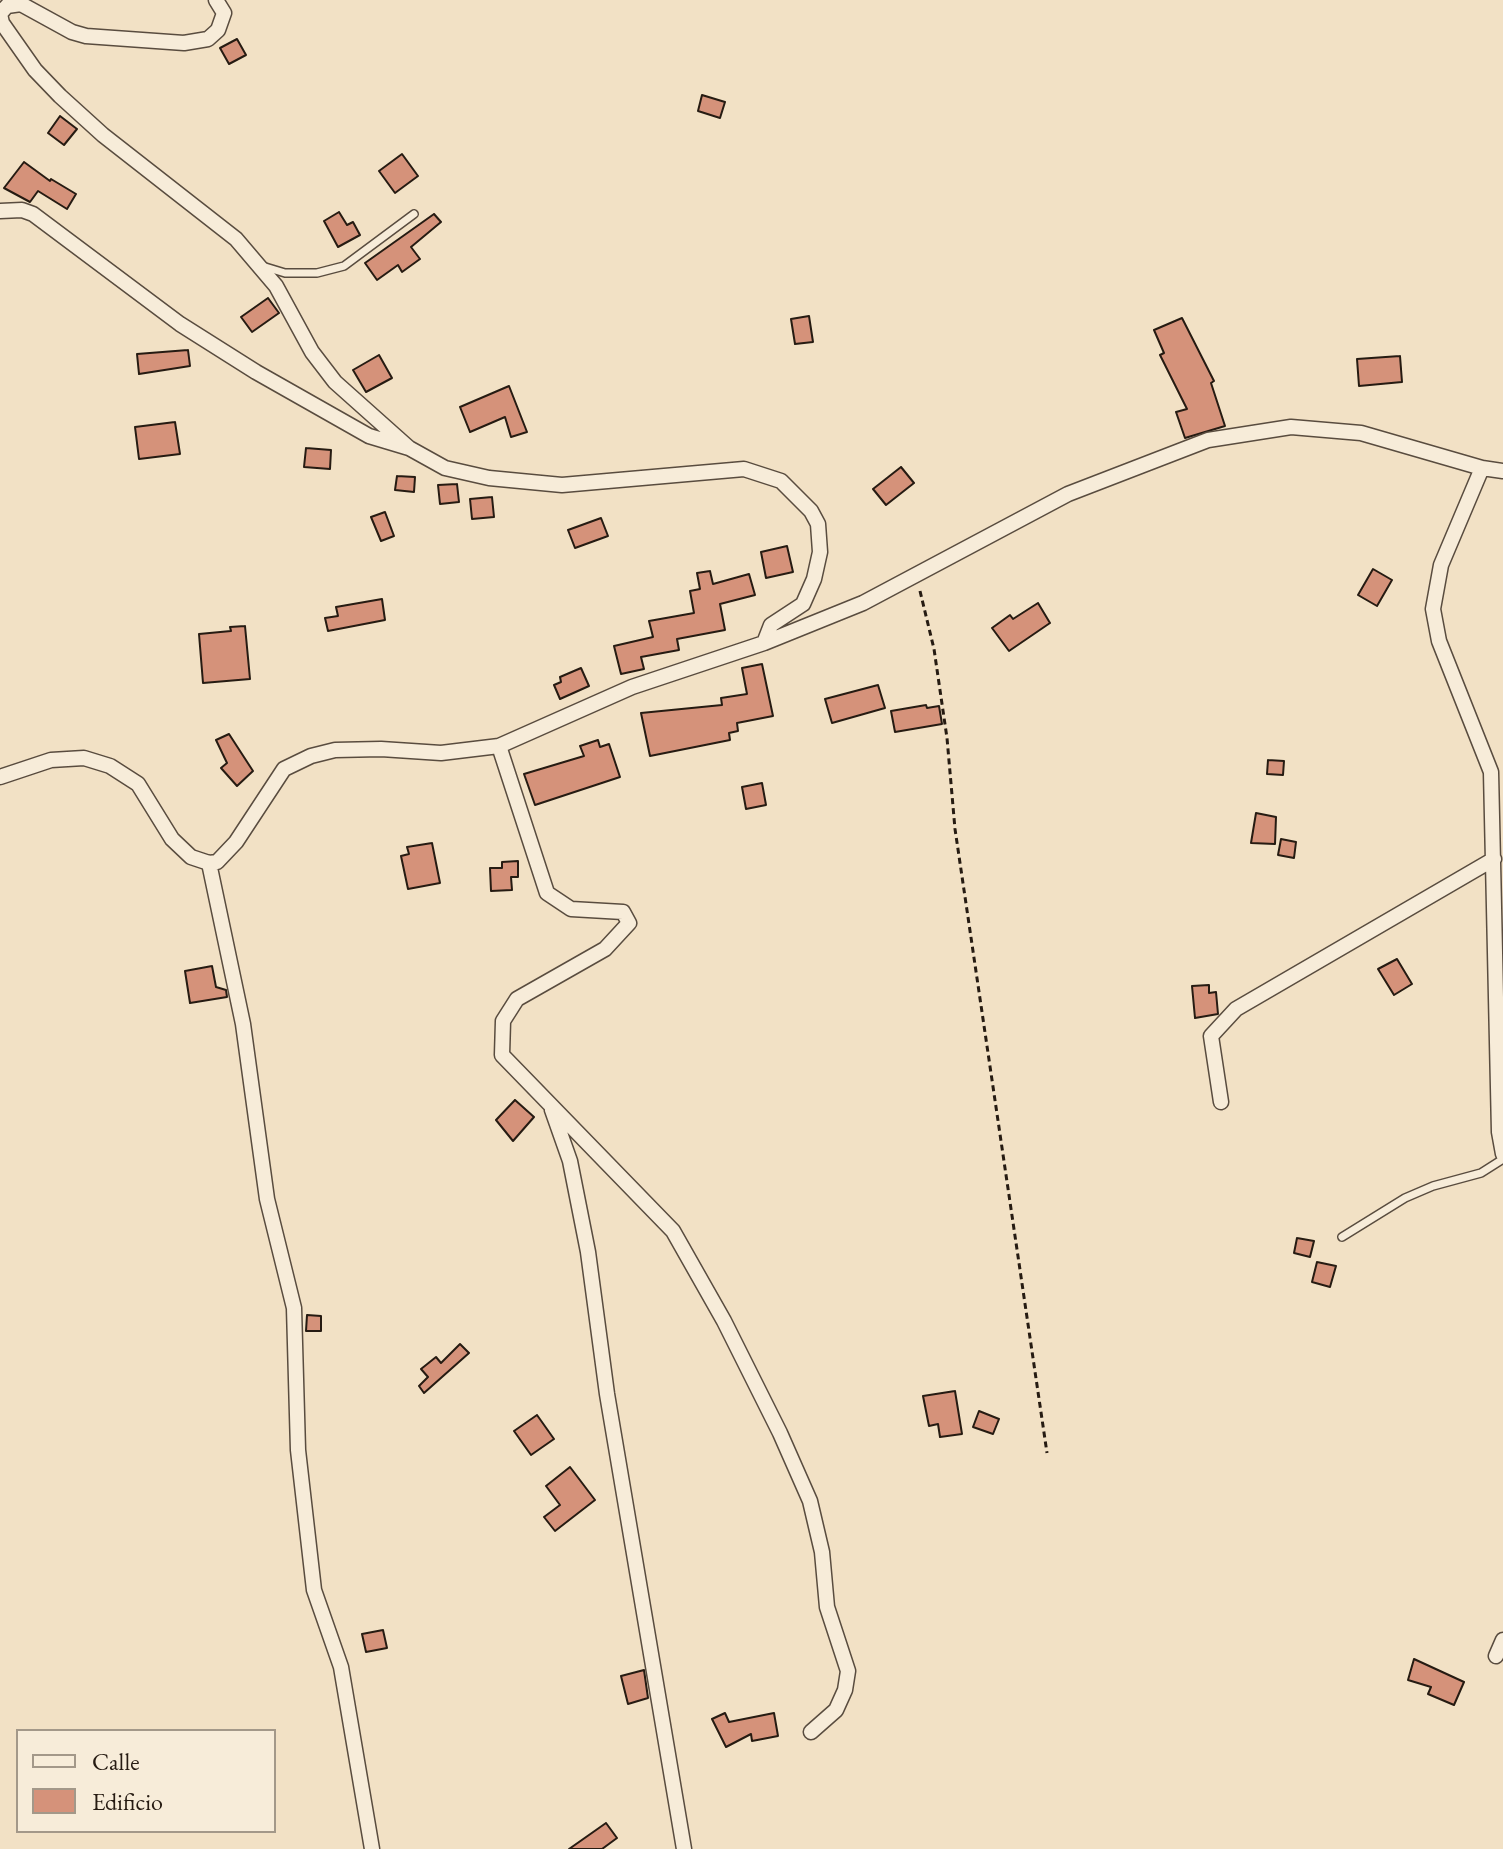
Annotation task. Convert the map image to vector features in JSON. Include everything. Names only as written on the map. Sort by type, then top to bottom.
[{"type":"street","points":[[216,0],[224,13],[218,30],[208,39],[184,43],[86,36],[72,32],[21,4],[7,6],[0,14],[2,23],[35,70],[60,96],[113,143],[236,239],[276,286],[312,352],[335,382],[409,448]]},
{"type":"street","points":[[0,211],[22,210],[33,214],[180,324],[256,372],[369,436],[409,448],[445,468],[528,483],[616,481],[744,469],[781,481],[811,511],[818,524],[820,552],[814,579],[803,604],[771,625],[764,643]]},
{"type":"street","points":[[0,777],[51,760],[84,758],[110,766],[138,784],[172,839],[191,857],[209,863],[217,862],[236,842],[284,769],[311,756],[335,750],[441,753],[499,746],[632,687],[764,643],[863,603],[1068,494],[1208,440],[1291,427],[1361,433],[1482,468],[1503,471]]},
{"type":"street","points":[[1482,468],[1441,565],[1433,609],[1439,641],[1484,747],[1491,772],[1499,1132],[1503,1156]]},
{"type":"street","points":[[499,746],[547,893],[571,909],[619,911],[629,918],[628,928],[605,949],[517,999],[503,1021],[502,1055],[673,1231],[742,1355],[810,1501],[822,1552],[827,1607],[848,1671],[845,1690],[836,1710],[811,1732]]},
{"type":"street","points":[[1221,1102],[1211,1036],[1236,1009],[1494,859]]},
{"type":"street","points":[[209,863],[243,1024],[267,1199],[294,1308],[298,1450],[314,1590],[346,1691],[372,1849]]},
{"type":"street","points":[[551,1106],[570,1161],[588,1252],[607,1394],[684,1849]]},
{"type":"street","points":[[1496,1656],[1503,1640]]},
{"type":"lane","points":[[260,266],[285,273],[317,273],[344,266],[414,214]]},
{"type":"lane","points":[[1342,1237],[1405,1198],[1433,1186],[1481,1173],[1503,1156]]},
{"type":"path","points":[[916,576],[934,649],[997,1125],[1047,1453]]},
{"type":"building","points":[[237,39],[246,55],[229,64],[220,48]]},
{"type":"building","points":[[702,95],[725,102],[720,118],[698,111]]},
{"type":"building","points":[[60,116],[77,129],[64,145],[48,133]]},
{"type":"building","points":[[402,154],[418,176],[395,193],[379,171]]},
{"type":"building","points":[[24,162],[50,181],[76,194],[67,209],[38,191],[30,202],[4,188]]},
{"type":"building","points":[[339,212],[347,225],[353,222],[360,235],[338,247],[324,221]]},
{"type":"building","points":[[434,214],[441,222],[411,247],[420,259],[402,272],[398,265],[377,280],[365,263]]},
{"type":"building","points":[[268,298],[279,313],[252,332],[241,317]]},
{"type":"building","points":[[809,316],[813,342],[795,344],[791,319]]},
{"type":"building","points":[[1182,318],[1214,381],[1211,383],[1225,426],[1185,438],[1176,412],[1187,409],[1160,355],[1164,353],[1154,330]]},
{"type":"building","points":[[188,350],[190,366],[139,374],[137,354]]},
{"type":"building","points":[[379,355],[392,378],[366,392],[353,370]]},
{"type":"building","points":[[1400,356],[1402,382],[1359,386],[1357,359]]},
{"type":"building","points":[[509,386],[527,432],[511,437],[505,417],[470,432],[460,407]]},
{"type":"building","points":[[175,422],[180,454],[139,459],[135,427]]},
{"type":"building","points":[[306,448],[331,450],[330,469],[304,467]]},
{"type":"building","points":[[901,467],[914,483],[886,505],[873,489]]},
{"type":"building","points":[[397,476],[415,477],[414,492],[395,490]]},
{"type":"building","points":[[457,484],[459,502],[440,504],[438,485]]},
{"type":"building","points":[[492,497],[494,517],[472,519],[470,499]]},
{"type":"building","points":[[385,512],[394,536],[381,541],[371,517]]},
{"type":"building","points":[[601,518],[608,536],[575,548],[568,530]]},
{"type":"building","points":[[787,546],[793,572],[766,578],[761,552]]},
{"type":"building","points":[[1373,569],[1392,580],[1377,606],[1358,595]]},
{"type":"building","points":[[710,571],[713,584],[749,574],[755,595],[720,604],[725,630],[677,639],[679,650],[641,657],[644,669],[621,674],[614,646],[653,637],[649,621],[694,613],[690,591],[700,589],[697,573]]},
{"type":"building","points":[[382,599],[385,620],[328,631],[325,618],[338,616],[336,607]]},
{"type":"building","points":[[1038,603],[1050,623],[1009,651],[992,628],[1010,615],[1013,619]]},
{"type":"building","points":[[245,626],[250,679],[203,683],[199,634],[231,631],[230,627]]},
{"type":"building","points":[[762,664],[773,716],[737,723],[738,731],[729,733],[730,740],[650,756],[641,713],[722,705],[721,698],[747,694],[742,668]]},
{"type":"building","points":[[581,668],[589,686],[560,699],[554,685],[561,682],[560,677]]},
{"type":"building","points":[[878,685],[885,708],[832,723],[825,699]]},
{"type":"building","points":[[926,705],[927,708],[939,706],[942,724],[895,732],[891,711]]},
{"type":"building","points":[[229,734],[253,771],[237,786],[221,768],[227,763],[216,740]]},
{"type":"building","points":[[598,740],[600,747],[609,744],[620,777],[535,805],[524,774],[584,756],[580,746]]},
{"type":"building","points":[[1268,760],[1284,761],[1283,775],[1267,774]]},
{"type":"building","points":[[762,783],[766,805],[746,809],[742,787]]},
{"type":"building","points":[[1256,813],[1276,817],[1275,844],[1251,843]]},
{"type":"building","points":[[1281,839],[1296,842],[1294,858],[1278,855]]},
{"type":"building","points":[[432,843],[440,883],[408,889],[401,856],[409,854],[407,847]]},
{"type":"building","points":[[518,861],[518,877],[511,877],[512,890],[491,891],[490,868],[502,868],[502,862]]},
{"type":"building","points":[[1397,959],[1412,984],[1394,995],[1378,969]]},
{"type":"building","points":[[212,966],[216,987],[226,990],[227,997],[190,1003],[185,971]]},
{"type":"building","points":[[1209,985],[1209,993],[1216,992],[1218,1014],[1195,1018],[1192,986]]},
{"type":"building","points":[[515,1100],[534,1117],[513,1141],[496,1120]]},
{"type":"building","points":[[1297,1238],[1314,1241],[1310,1257],[1294,1253]]},
{"type":"building","points":[[1317,1262],[1336,1266],[1330,1287],[1312,1282]]},
{"type":"building","points":[[307,1315],[321,1316],[321,1331],[306,1331]]},
{"type":"building","points":[[460,1344],[469,1353],[424,1393],[419,1386],[428,1377],[421,1369],[436,1357],[441,1363]]},
{"type":"building","points":[[955,1391],[962,1434],[940,1437],[938,1424],[929,1426],[923,1396]]},
{"type":"building","points":[[979,1411],[999,1419],[993,1434],[973,1427]]},
{"type":"building","points":[[537,1415],[554,1439],[531,1455],[514,1431]]},
{"type":"building","points":[[570,1467],[595,1500],[555,1531],[544,1517],[560,1505],[546,1486]]},
{"type":"building","points":[[383,1630],[387,1648],[366,1652],[362,1634]]},
{"type":"building","points":[[1414,1659],[1464,1682],[1454,1705],[1428,1694],[1431,1687],[1408,1680]]},
{"type":"building","points":[[644,1670],[648,1698],[628,1704],[621,1676]]},
{"type":"building","points":[[725,1713],[729,1722],[774,1713],[778,1736],[752,1741],[751,1734],[726,1747],[712,1719]]},
{"type":"building","points":[[606,1823],[617,1838],[602,1849],[569,1849]]}]
